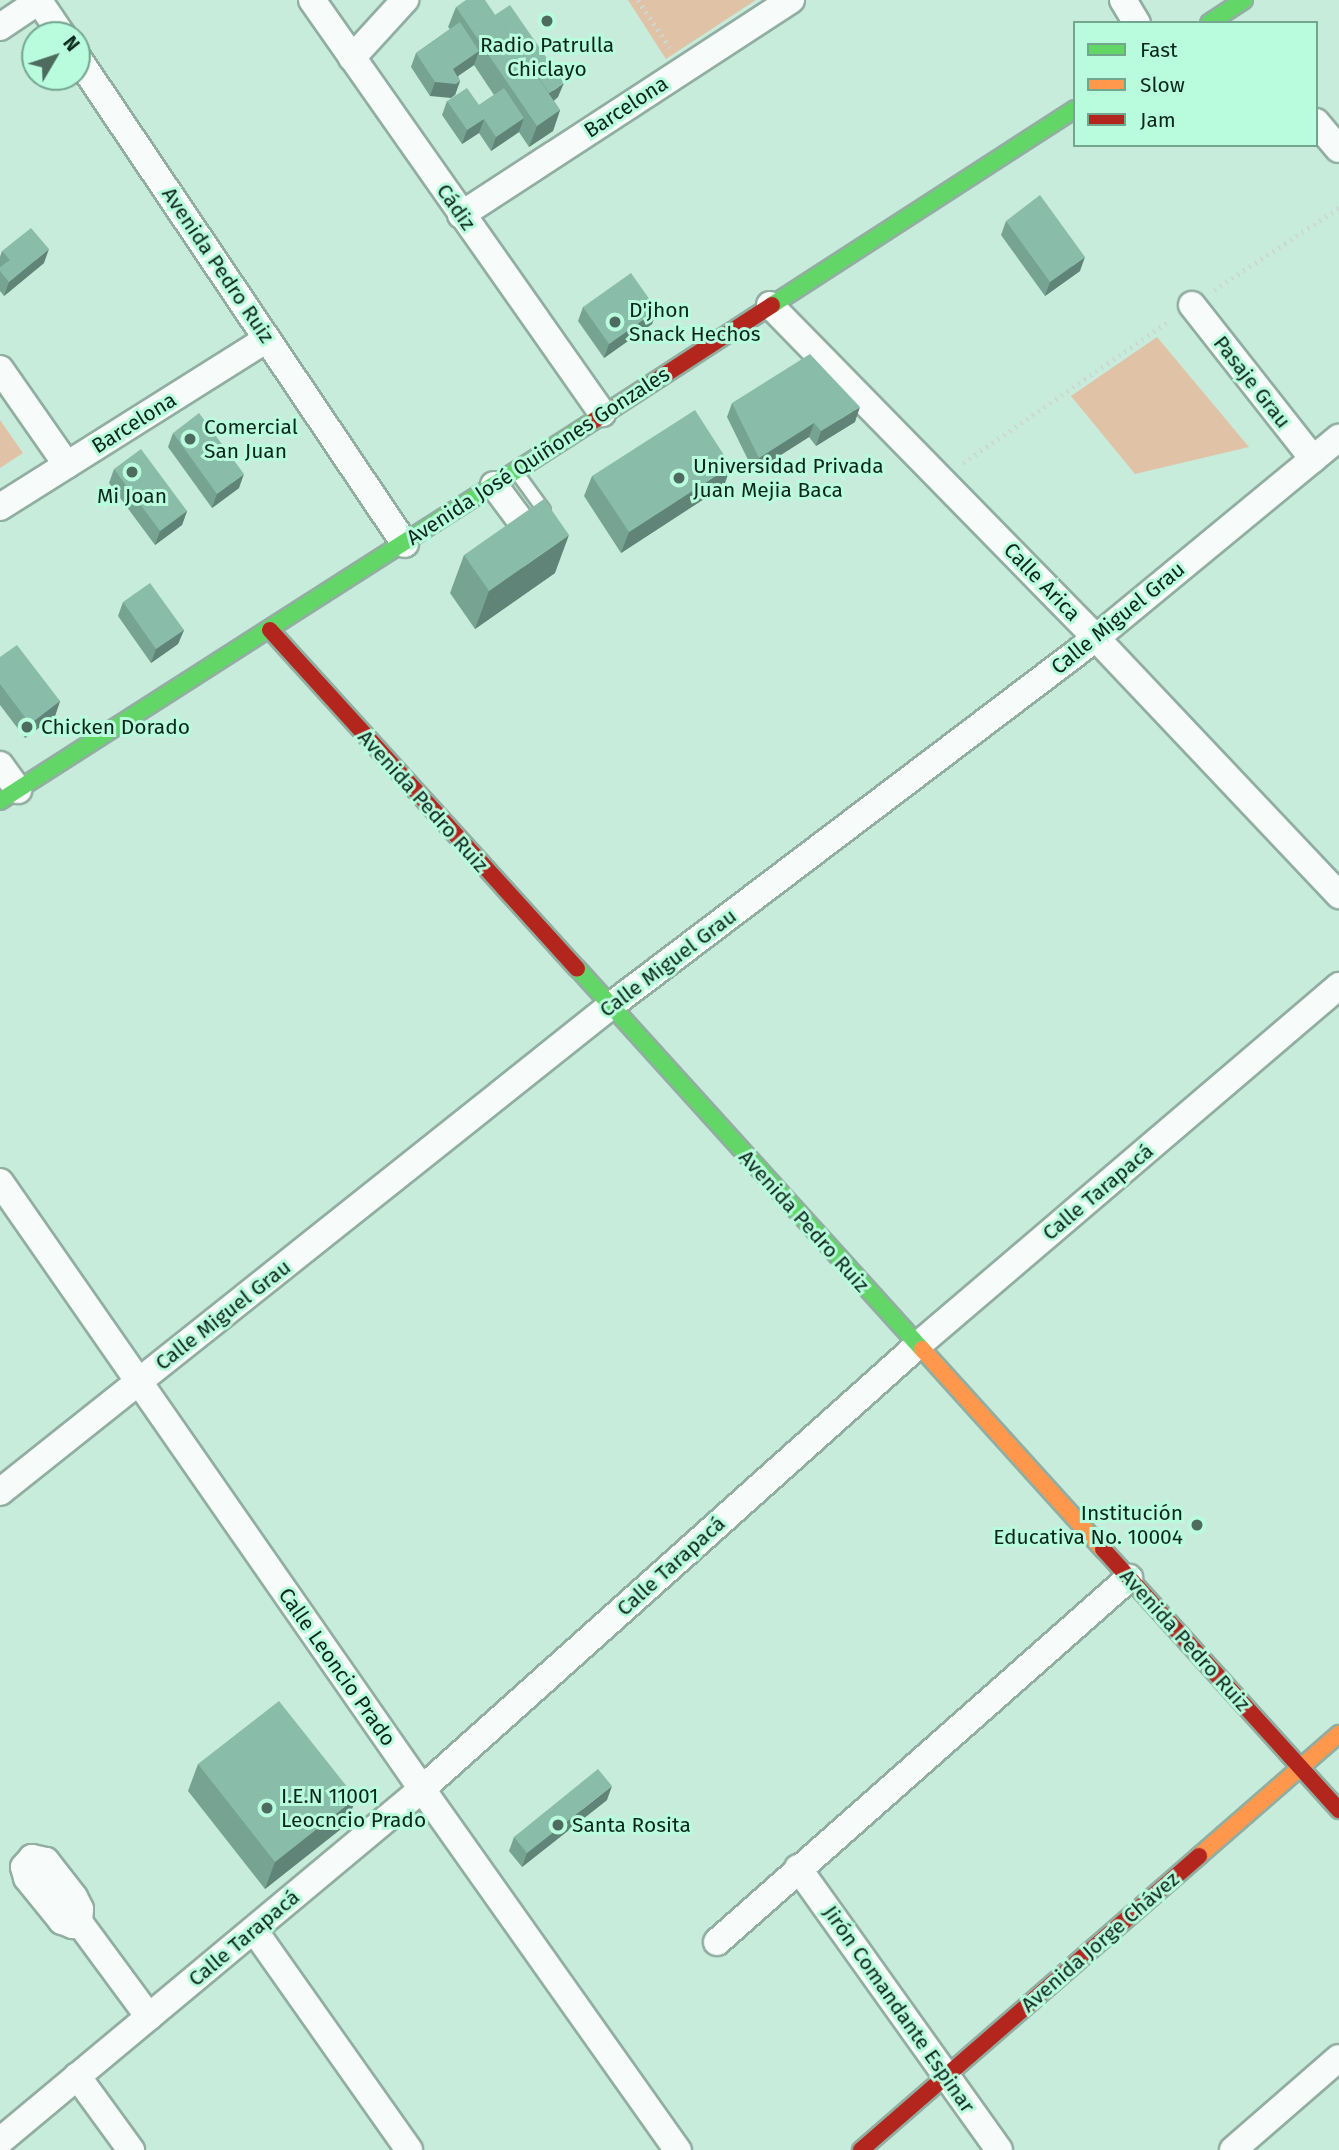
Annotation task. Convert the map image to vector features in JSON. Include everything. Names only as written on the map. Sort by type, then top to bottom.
[{"type":"street","points":[[0,27],[40,0],[53,21]]},
{"type":"street","name":"Cádiz","points":[[312,0],[602,413]]},
{"type":"street","points":[[352,58],[405,0]]},
{"type":"street","name":"Barcelona","points":[[461,215],[791,0]]},
{"type":"street","points":[[1123,0],[1136,21]]},
{"type":"street","name":"Avenida Pedro Ruiz","points":[[91,78],[405,544]]},
{"type":"street","name":"Avenida José Quiñones Gonzales","points":[[9,795],[270,631],[770,304],[1073,110]]},
{"type":"street","points":[[1318,123],[1339,149]]},
{"type":"street","name":"Calle Arica","points":[[770,304],[942,478],[1339,895]]},
{"type":"street","name":"Pasaje Grau","points":[[1192,305],[1313,459]]},
{"type":"street","name":"Barcelona","points":[[0,507],[267,339]]},
{"type":"street","points":[[0,369],[68,465]]},
{"type":"street","name":"Calle Miguel Grau","points":[[0,1492],[609,1007],[1096,638],[1339,438]]},
{"type":"street","points":[[505,478],[533,517]]},
{"type":"street","name":"Avenida Pedro Ruiz","points":[[270,631],[1339,1810]]},
{"type":"street","points":[[0,765],[9,795]]},
{"type":"street","name":"Calle Tarapacá","points":[[0,2141],[422,1789],[917,1346],[1339,986]]},
{"type":"street","name":"Calle Leoncio Prado","points":[[0,1182],[422,1789],[678,2150]]},
{"type":"street","points":[[717,1942],[1129,1578]]},
{"type":"street","name":"Avenida Jorge Chávez","points":[[861,2150],[1339,1734]]},
{"type":"street","name":"Jirón Comandante Espinar","points":[[799,1868],[999,2150]]},
{"type":"street","points":[[79,1922],[149,2017]]},
{"type":"street","points":[[254,1930],[409,2150]]},
{"type":"street","points":[[1233,2150],[1339,2058]]},
{"type":"street","points":[[78,2076],[131,2150]]},
{"type":"path","points":[[638,0],[671,49],[682,42]]},
{"type":"path","points":[[942,478],[1192,305],[1339,208]]},
{"type":"shaded area","points":[[628,0],[756,0],[666,59]]},
{"type":"shaded area","points":[[1157,337],[1249,447],[1135,474],[1071,396]]},
{"type":"shaded area","points":[[0,420],[23,453],[0,468]]},
{"type":"building","points":[[466,0],[485,0],[560,110],[537,126],[456,7]]},
{"type":"building","points":[[510,5],[564,83],[549,93],[495,15]]},
{"type":"building","points":[[460,22],[479,51],[453,69],[460,81],[456,84],[435,82],[416,53]]},
{"type":"building","points":[[467,88],[479,105],[504,88],[524,118],[496,137],[484,119],[467,130],[447,101]]},
{"type":"building","points":[[1040,195],[1085,257],[1050,282],[1006,221]]},
{"type":"building","points":[[31,228],[49,249],[9,282],[0,271],[0,267],[10,260],[2,251]]},
{"type":"building","name":"D'jhon Snack Hechos","points":[[631,273],[657,310],[609,344],[583,307]]},
{"type":"building","points":[[810,354],[860,407],[821,431],[814,423],[759,458],[732,403]]},
{"type":"building","points":[[695,410],[731,466],[629,532],[592,476]]},
{"type":"building","points":[[199,413],[244,474],[217,494],[173,433]]},
{"type":"building","points":[[141,449],[187,511],[160,531],[114,469]]},
{"type":"building","points":[[544,499],[569,535],[489,591],[464,555]]},
{"type":"building","points":[[150,583],[184,630],[156,649],[123,602]]},
{"type":"building","points":[[17,645],[60,701],[30,724],[0,684],[0,657]]},
{"type":"building","name":"I.E.N 11001 Leocncio Prado","points":[[279,1701],[356,1798],[275,1862],[198,1764]]},
{"type":"building","points":[[598,1769],[612,1786],[527,1853],[514,1837]]},
{"type":"traffic: fast","points":[[1212,21],[1244,0]]},
{"type":"traffic: fast","points":[[772,305],[1073,110]]},
{"type":"traffic: fast","points":[[0,801],[595,420]]},
{"type":"traffic: fast","points":[[577,968],[922,1349]]},
{"type":"traffic: slow","points":[[922,1349],[1103,1549]]},
{"type":"traffic: slow","points":[[1199,1856],[1339,1734]]},
{"type":"traffic: jam","points":[[595,420],[772,305]]},
{"type":"traffic: jam","points":[[270,630],[577,968]]},
{"type":"traffic: jam","points":[[1103,1549],[1339,1810]]},
{"type":"traffic: jam","points":[[861,2150],[1199,1856]]},
{"type":"place","name":"Radio Patrulla Chiclayo","points":[[547,21]]},
{"type":"place","name":"D'jhon Snack Hechos","points":[[615,322]]},
{"type":"place","name":"Comercial San Juan","points":[[190,439]]},
{"type":"place","name":"Mi Joan","points":[[132,472]]},
{"type":"place","name":"Universidad Privada Juan Mejia Baca","points":[[679,478]]},
{"type":"place","name":"Chicken Dorado","points":[[27,727]]},
{"type":"place","name":"Institución Educativa No. 10004","points":[[1197,1525]]},
{"type":"place","name":"I.E.N 11001 Leocncio Prado","points":[[267,1808]]},
{"type":"place","name":"Santa Rosita","points":[[558,1825]]}]
